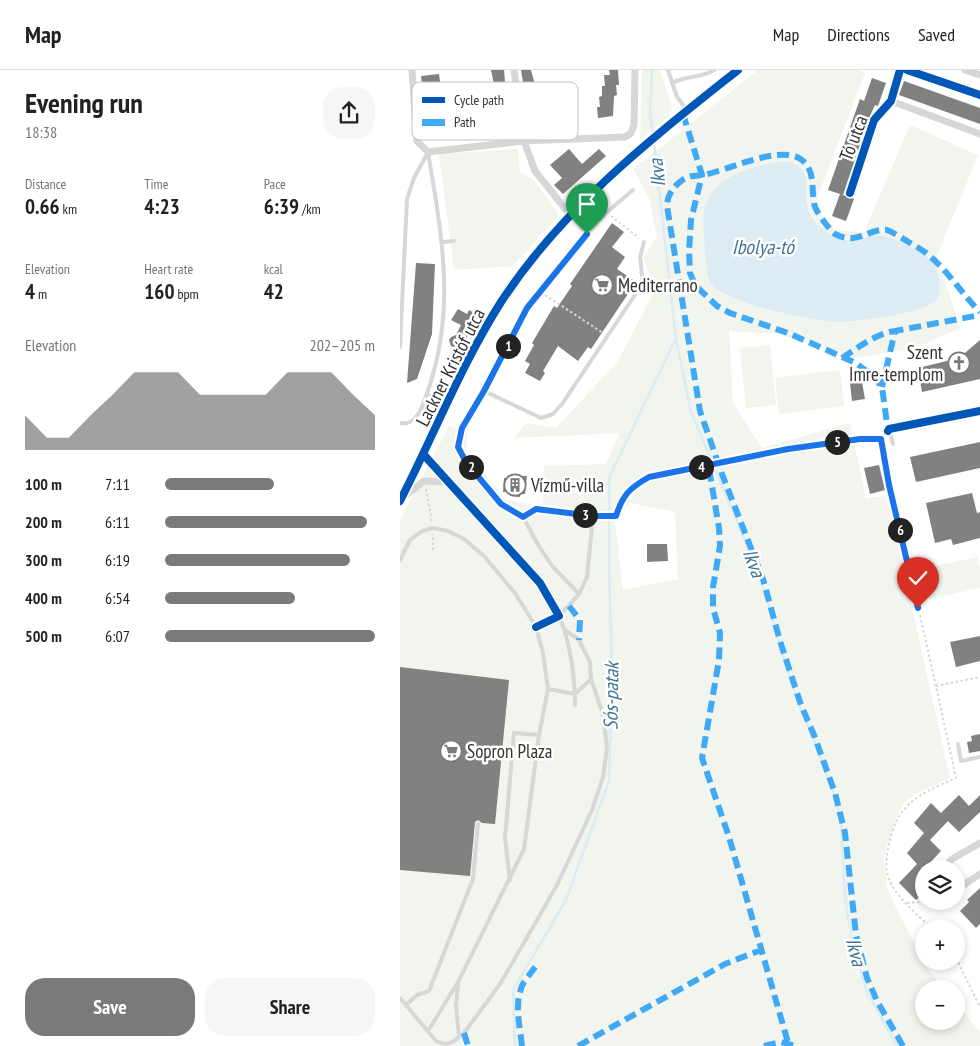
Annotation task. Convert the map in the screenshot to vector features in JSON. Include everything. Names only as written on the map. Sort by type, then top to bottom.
[{"type":"street","points":[[578,139],[625,137],[631,133],[634,125],[635,70]]},
{"type":"street","name":"Lackner Kristóf utca","points":[[400,501],[474,349],[501,303],[522,274],[571,216],[621,165],[737,70]]},
{"type":"street","name":"Tó utca","points":[[850,192],[874,120],[891,101],[900,70]]},
{"type":"street","points":[[965,70],[980,75]]},
{"type":"street","points":[[891,101],[980,134]]},
{"type":"street","points":[[418,140],[428,152],[524,142],[564,140]]},
{"type":"street","points":[[524,142],[535,171],[571,216]]},
{"type":"street","points":[[889,430],[980,411]]},
{"type":"street","points":[[424,455],[540,583],[559,616],[536,627]]},
{"type":"street","points":[[400,501],[410,490],[424,481],[447,482]]},
{"type":"street","points":[[952,860],[980,843]]},
{"type":"street","points":[[965,884],[980,874]]},
{"type":"lane","points":[[668,70],[677,97],[688,111]]},
{"type":"lane","points":[[672,83],[681,78],[706,74],[714,70]]},
{"type":"lane","points":[[400,423],[408,423],[418,415],[436,367],[442,330],[444,295],[443,242],[428,152]]},
{"type":"lane","points":[[400,347],[407,199],[414,178],[428,152]]},
{"type":"lane","points":[[580,594],[552,566],[523,517],[501,504],[466,462],[458,447],[462,428],[484,391],[527,308],[587,234],[607,212],[633,190]]},
{"type":"lane","points":[[571,216],[587,234]]},
{"type":"lane","points":[[443,242],[454,241]]},
{"type":"lane","points":[[484,391],[542,418],[553,414],[562,404],[643,283],[640,257],[644,242]]},
{"type":"lane","points":[[427,394],[447,405]]},
{"type":"lane","points":[[889,430],[892,444]]},
{"type":"lane","points":[[523,517],[536,509],[593,516],[616,516]]},
{"type":"lane","points":[[575,705],[565,630],[559,616],[580,594],[587,577],[593,516]]},
{"type":"lane","points":[[400,560],[410,540],[422,531],[433,528],[448,531],[464,539],[484,556],[514,593],[536,627],[543,653],[548,689],[539,735],[524,849],[458,982],[428,1031]]},
{"type":"lane","points":[[400,998],[436,1041],[444,1045],[451,1044],[464,1033],[500,984],[558,883],[592,810],[603,777],[607,748],[603,714],[590,679],[590,662],[579,640],[565,630]]},
{"type":"lane","points":[[575,694],[590,679]]},
{"type":"lane","points":[[548,689],[575,694]]},
{"type":"lane","points":[[510,880],[505,838],[514,733],[539,735]]},
{"type":"lane","points":[[958,744],[961,761],[980,757]]},
{"type":"lane","points":[[406,1005],[417,995],[429,991],[466,900],[473,879],[478,824]]},
{"type":"lane","points":[[458,982],[456,1005],[459,1037]]},
{"type":"path","points":[[607,212],[644,242]]},
{"type":"path","points":[[541,292],[608,336]]},
{"type":"path","points":[[616,516],[620,505],[632,487],[649,477],[825,444],[860,439],[881,439],[889,430]]},
{"type":"path","points":[[881,439],[889,485],[956,778],[926,791],[911,801],[900,812],[889,842],[886,864],[889,879],[893,888],[923,920]]},
{"type":"path","points":[[425,485],[433,528],[432,550]]},
{"type":"path","points":[[936,686],[980,677]]},
{"type":"path","points":[[907,903],[915,902]]},
{"type":"path","points":[[962,970],[980,1007]]},
{"type":"shaded area","points":[[642,70],[660,70],[672,108],[669,117],[640,140]]},
{"type":"shaded area","points":[[758,70],[858,70],[865,73],[814,206],[834,229],[864,233],[910,125],[978,155],[937,256],[960,328],[918,347],[855,358],[778,334],[729,331],[733,403],[762,448],[850,423],[866,498],[887,496],[950,778],[915,794],[905,802],[899,811],[884,860],[887,886],[915,944],[915,970],[929,970],[937,980],[915,980],[915,1030],[965,1030],[965,1014],[980,1032],[980,1046],[400,1046],[400,520],[449,426],[467,433],[466,452],[505,499],[543,507],[544,466],[606,464],[619,433],[514,438],[526,423],[556,428],[618,361],[655,290],[643,258],[657,237],[650,200],[633,169]],"holes":[[[787,161],[800,168],[807,180],[807,197],[812,216],[820,227],[830,235],[843,240],[855,240],[881,235],[894,239],[914,250],[932,263],[936,269],[939,294],[922,308],[863,321],[836,322],[755,305],[726,295],[713,286],[708,280],[707,273],[705,208],[743,172],[776,162]],[[630,503],[675,512],[678,579],[623,590],[615,521]]]},
{"type":"shaded area","points":[[518,149],[520,172],[534,180],[559,215],[513,266],[454,270],[439,154]]},
{"type":"shaded area","points":[[770,345],[776,405],[746,408],[740,348]]},
{"type":"shaded area","points":[[840,370],[844,406],[779,414],[775,378]]},
{"type":"shaded area","points":[[977,557],[980,568],[980,588],[929,599],[922,569]]},
{"type":"water","name":"Ibolya-tó","points":[[787,161],[802,169],[805,174],[809,212],[826,232],[846,240],[879,235],[906,244],[932,262],[936,269],[940,288],[937,299],[928,305],[903,313],[872,319],[836,322],[808,318],[753,305],[722,293],[713,286],[707,273],[704,231],[705,208],[709,197],[726,179],[738,173],[750,168]]},
{"type":"building","points":[[491,70],[504,70],[505,82],[493,82]]},
{"type":"building","points":[[521,70],[531,70],[534,82],[523,82]]},
{"type":"building","points":[[609,70],[618,70],[619,85],[616,85],[617,95],[614,96],[613,116],[598,118],[597,107],[600,107],[599,97],[602,96],[602,86],[605,86],[604,75],[610,75]]},
{"type":"building","points":[[439,74],[440,82],[422,82],[421,76]]},
{"type":"building","points":[[872,78],[886,83],[878,106],[875,105],[869,118],[843,195],[828,190],[860,99],[864,101]]},
{"type":"building","points":[[904,81],[980,108],[980,124],[899,95]]},
{"type":"building","points":[[569,149],[582,164],[599,149],[606,156],[563,194],[554,185],[562,178],[550,165]]},
{"type":"building","points":[[840,194],[854,199],[846,221],[832,216]]},
{"type":"building","points":[[612,223],[624,232],[612,247],[625,257],[617,269],[636,282],[591,349],[588,347],[578,361],[558,346],[543,371],[545,373],[540,381],[525,373],[530,364],[525,361],[534,345],[532,343],[554,306],[557,308],[572,286],[570,284]]},
{"type":"building","points":[[416,263],[435,264],[432,334],[417,379],[407,383]]},
{"type":"building","points":[[458,309],[467,314],[469,310],[479,316],[462,345],[455,349],[451,346],[449,340],[456,335],[461,325],[451,320]]},
{"type":"building","name":"Szent Imre-templom","points":[[980,340],[980,379],[922,392],[918,368],[959,358]]},
{"type":"building","points":[[862,382],[865,399],[852,401],[850,383]]},
{"type":"building","points":[[980,442],[980,468],[916,482],[910,457]]},
{"type":"building","points":[[879,465],[885,490],[870,494],[864,468]]},
{"type":"building","name":"Vízmű-villa","points":[[508,475],[527,476],[525,494],[520,494],[520,497],[510,496],[510,492],[503,492],[504,478],[508,478]]},
{"type":"building","points":[[972,493],[977,513],[980,512],[980,538],[953,545],[951,539],[935,543],[926,503]]},
{"type":"building","points":[[647,544],[667,544],[668,561],[647,562]]},
{"type":"building","points":[[980,636],[980,661],[956,667],[950,642]]},
{"type":"building","name":"Sopron Plaza","points":[[400,667],[509,680],[495,824],[482,823],[478,820],[475,822],[470,876],[400,870]]},
{"type":"building","points":[[980,734],[980,751],[969,753],[967,742],[972,741],[971,736]]},
{"type":"building","points":[[959,795],[969,806],[980,795],[980,812],[959,832],[948,821],[930,840],[941,851],[932,860],[915,860],[915,862],[907,853],[924,833],[914,823],[931,803],[941,813]]},
{"type":"building","points":[[915,866],[915,899],[899,883]]},
{"type":"building","points":[[980,888],[980,924],[976,928],[960,911],[965,910],[965,906],[969,902],[967,900]]},
{"type":"waterway","name":"Ikva","points":[[652,70],[650,112],[653,135]]},
{"type":"waterway","name":"Ikva","points":[[654,143],[676,339],[691,412],[760,576],[788,673],[836,800],[841,824],[845,898],[853,947],[867,992],[897,1046]]},
{"type":"waterway","name":"Sós-patak","points":[[515,1046],[513,990],[566,900],[609,781],[612,673],[609,478],[675,340]]},
{"type":"marked path","points":[[683,114],[702,175],[691,220],[689,251],[690,273],[695,285],[717,306],[730,313],[788,333],[856,363],[874,377],[882,387],[888,431]]},
{"type":"marked path","points":[[903,1046],[877,1001],[867,978],[856,935],[845,833],[835,793],[801,705],[780,641],[763,579],[722,474],[700,411],[667,206],[669,195],[678,183],[689,177],[713,173],[765,157],[789,155],[799,158],[808,167],[810,172],[814,203],[818,213],[834,233],[850,238],[874,231],[887,230],[892,232],[929,255],[980,312]]},
{"type":"marked path","points":[[882,387],[895,331],[980,315]]},
{"type":"marked path","points":[[842,358],[874,338],[895,331]]},
{"type":"marked path","points":[[699,468],[699,464],[703,462],[710,474],[720,546],[713,587],[713,608],[720,633],[719,660],[702,758],[729,837],[789,1046]]},
{"type":"marked path","points":[[569,606],[580,620],[579,640]]},
{"type":"marked path","points":[[578,1046],[725,964],[761,950]]},
{"type":"marked path","points":[[522,1046],[518,1014],[519,997],[524,982],[536,966]]},
{"type":"marked path","points":[[464,1033],[468,1046]]},
{"type":"marked path","points":[[764,1046],[781,1042],[795,1046]]},
{"type":"cycle path","points":[[400,501],[473,350],[501,302],[525,268],[580,205],[610,177],[673,122],[738,70]]},
{"type":"cycle path","points":[[850,193],[874,120],[891,101],[900,70]]},
{"type":"cycle path","points":[[907,70],[980,95]]},
{"type":"cycle path","points":[[888,431],[889,429],[980,411]]},
{"type":"cycle path","points":[[424,455],[540,583],[559,616],[536,627]]},
{"type":"place","name":"Mediterrano","points":[[602,285]]},
{"type":"place","name":"Szent Imre-templom","points":[[959,363]]},
{"type":"place","name":"Vízmű-villa","points":[[515,485]]},
{"type":"place","name":"Sopron Plaza","points":[[451,751]]},
{"type":"route","points":[[587,234],[527,308],[484,391],[462,428],[458,447],[466,462],[501,504],[523,517],[536,509],[593,516],[616,516],[620,505],[632,487],[649,477],[788,449],[860,439],[881,439],[889,485],[918,608]]}]
